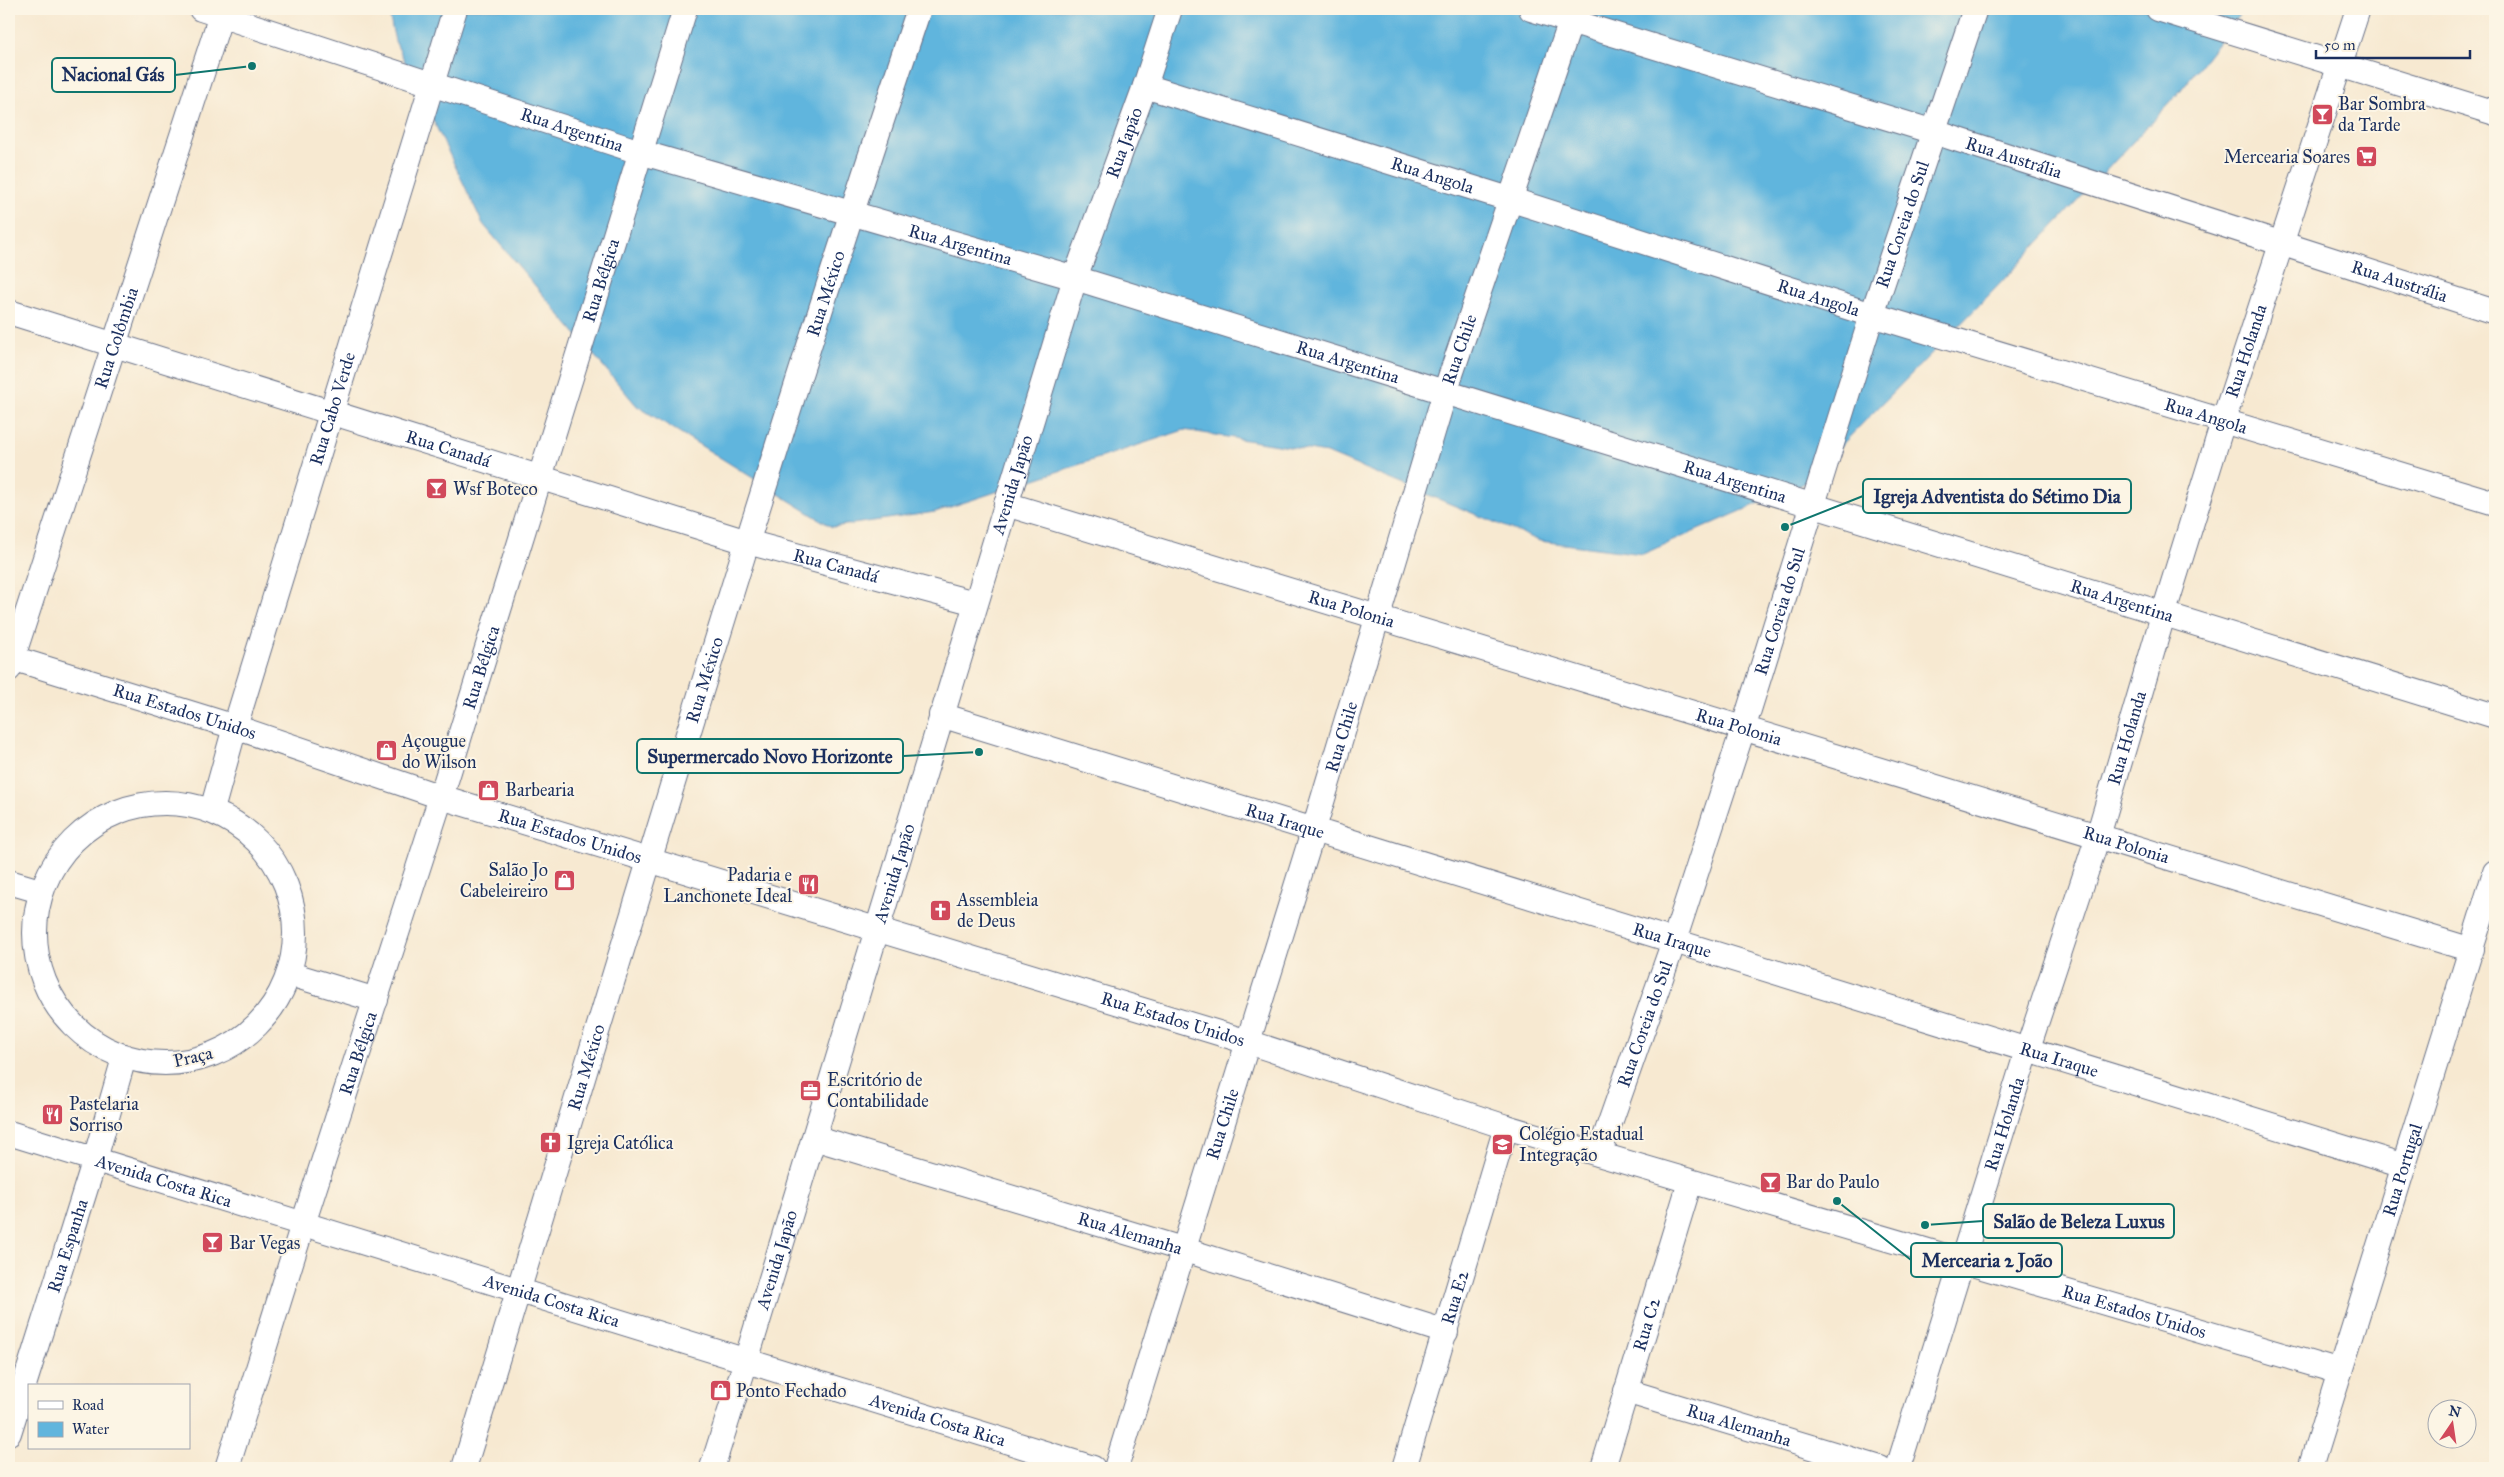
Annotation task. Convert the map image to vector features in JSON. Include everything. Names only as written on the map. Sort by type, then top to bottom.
[{"type":"street","name":"Rua Cabo Verde","points":[[212,810],[235,727],[455,9]]},
{"type":"street","name":"Rua Bélgica","points":[[228,1468],[303,1224],[441,797],[685,9]]},
{"type":"street","name":"Rua México","points":[[464,1468],[747,542],[851,212],[919,9]]},
{"type":"street","name":"Rua Japão","points":[[1075,278],[1145,86],[1170,9]]},
{"type":"street","name":"Rua Austrália","points":[[1531,9],[1573,15],[2495,312]]},
{"type":"street","name":"Rua Coreia do Sul","points":[[1599,1154],[1674,940],[1743,729],[1872,316],[1975,9]]},
{"type":"street","points":[[2158,9],[2495,113]]},
{"type":"street","name":"Rua Holanda","points":[[1898,1468],[2027,1052],[2098,836],[2164,612],[2223,422],[2358,9]]},
{"type":"street","name":"Rua Argentina","points":[[215,11],[432,85],[640,152],[1075,278],[2164,612],[2495,716]]},
{"type":"street","name":"Rua Colômbia","points":[[10,661],[116,345],[215,11]]},
{"type":"street","name":"Rua Chile","points":[[1116,1468],[1182,1249],[1313,832],[1376,615],[1445,392],[1573,15]]},
{"type":"street","name":"Rua Angola","points":[[1145,86],[1509,199],[1872,316],[2495,503]]},
{"type":"street","name":"Avenida Japão","points":[[712,1468],[1075,278]]},
{"type":"street","name":"Rua Canadá","points":[[9,312],[747,542],[975,603]]},
{"type":"street","name":"Rua Polonia","points":[[1006,504],[2472,950]]},
{"type":"street","name":"Rua Estados Unidos","points":[[10,661],[235,727],[441,797],[878,928],[1248,1042],[1506,1127],[2340,1372]]},
{"type":"street","name":"Rua Iraque","points":[[941,715],[1313,832],[1674,940],[2027,1052],[2404,1166]]},
{"type":"street","name":"Praça","points":[[150,803],[186,804],[212,810],[246,830],[269,853],[285,881],[294,911],[296,943],[290,974],[276,1002],[266,1015],[256,1027],[231,1046],[202,1059],[170,1064],[124,1058],[103,1048],[72,1026],[49,996],[36,960],[34,922],[40,891],[59,856],[65,849],[86,828],[116,811],[150,803]]},
{"type":"street","name":"Rua Portugal","points":[[2310,1468],[2495,872]]},
{"type":"street","points":[[9,882],[40,891]]},
{"type":"street","points":[[290,974],[376,1000]]},
{"type":"street","name":"Rua Espanha","points":[[9,1433],[95,1159],[124,1058]]},
{"type":"street","name":"Rua E2","points":[[1404,1468],[1506,1127]]},
{"type":"street","name":"Avenida Costa Rica","points":[[9,1133],[518,1292],[1093,1468]]},
{"type":"street","name":"Rua Alemanha","points":[[814,1138],[1182,1249],[1446,1332]]},
{"type":"street","name":"Rua C2","points":[[1603,1468],[1690,1182]]},
{"type":"street","name":"Rua Alemanha","points":[[1626,1391],[1880,1468]]},
{"type":"water","points":[[388,9],[2244,9],[2176,96],[1992,292],[1803,484],[1643,554],[1540,541],[1327,453],[1184,430],[935,512],[832,527],[637,406],[483,224],[395,41]]},
{"type":"place","name":"Nacional Gás","points":[[252,66]]},
{"type":"place","name":"Bar Sombra da Tarde","points":[[2322,114]]},
{"type":"place","name":"Mercearia Soares","points":[[2366,157]]},
{"type":"place","name":"Wsf Boteco","points":[[437,489]]},
{"type":"place","name":"Igreja Adventista do Sétimo Dia","points":[[1785,527]]},
{"type":"place","name":"Açougue do Wilson","points":[[386,751]]},
{"type":"place","name":"Supermercado Novo Horizonte","points":[[979,752]]},
{"type":"place","name":"Barbearia","points":[[489,790]]},
{"type":"place","name":"Salão Jo Cabeleireiro","points":[[564,880]]},
{"type":"place","name":"Padaria e Lanchonete Ideal","points":[[808,885]]},
{"type":"place","name":"Assembleia de Deus","points":[[941,910]]},
{"type":"place","name":"Escritório de Contabilidade","points":[[811,1090]]},
{"type":"place","name":"Pastelaria Sorriso","points":[[53,1114]]},
{"type":"place","name":"Igreja Católica","points":[[551,1143]]},
{"type":"place","name":"Colégio Estadual Integração","points":[[1503,1144]]},
{"type":"place","name":"Bar do Paulo","points":[[1770,1182]]},
{"type":"place","name":"Mercearia 2 João","points":[[1837,1201]]},
{"type":"place","name":"Salão de Beleza Luxus","points":[[1925,1225]]},
{"type":"place","name":"Bar Vegas","points":[[213,1243]]},
{"type":"place","name":"Ponto Fechado","points":[[720,1391]]}]
